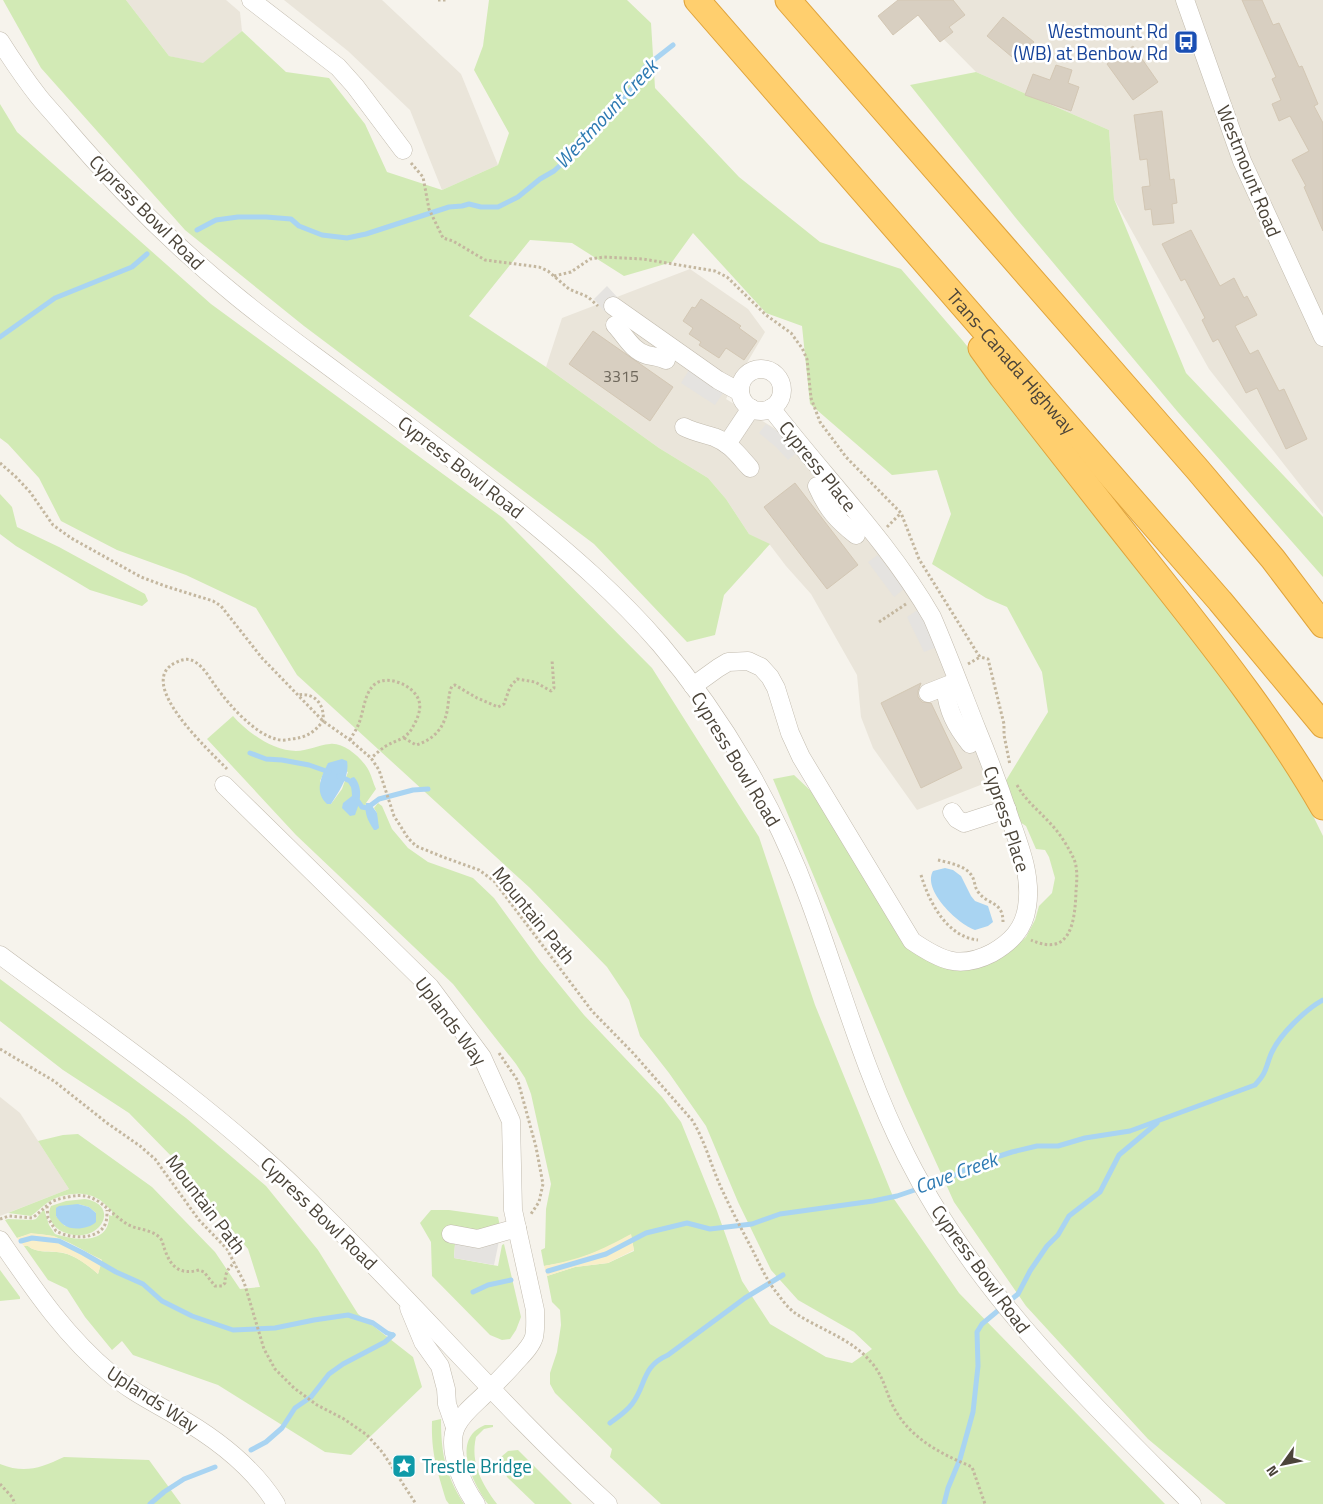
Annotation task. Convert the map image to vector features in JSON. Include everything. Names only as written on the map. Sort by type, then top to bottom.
[{"type":"highway","name":"Trans-Canada Highway","points":[[697,0],[1220,601],[1323,725]]},
{"type":"highway","points":[[788,0],[1198,470],[1273,559],[1323,625]]},
{"type":"highway","points":[[898,232],[1002,377],[1255,701],[1293,756],[1323,807]]},
{"type":"street","points":[[252,0],[338,67],[355,86],[403,150]]},
{"type":"street","name":"Westmount Road","points":[[1185,0],[1242,161],[1323,337]]},
{"type":"street","name":"Cypress Bowl Road","points":[[0,41],[40,98],[119,189],[176,245],[240,299],[422,435],[552,540],[629,610],[662,646],[723,729],[787,845],[810,901],[863,1055],[884,1107],[919,1181],[947,1228],[1000,1301],[1033,1339],[1096,1407],[1192,1504]]},
{"type":"street","points":[[615,320],[665,360],[718,380],[740,392],[745,404],[751,408],[727,444]]},
{"type":"street","name":"Cypress Place","points":[[740,392],[742,380],[746,375],[757,369],[769,370],[778,379],[782,390],[778,402],[771,408],[761,411],[751,408]]},
{"type":"street","name":"Cypress Place","points":[[693,686],[724,664],[734,661],[748,661],[764,670],[776,688],[790,734],[801,757],[912,941],[946,960],[965,963],[984,957],[1008,943],[1010,930],[1024,919],[1027,906],[1026,874],[1023,857],[1007,810],[969,744],[932,617],[919,596],[856,536],[817,486],[771,408]]},
{"type":"street","points":[[684,427],[714,437],[727,444],[750,468]]},
{"type":"street","points":[[928,693],[951,684]]},
{"type":"street","name":"Uplands Way","points":[[224,785],[430,987],[482,1057],[511,1121],[513,1210],[535,1310],[534,1337],[524,1353],[491,1389],[463,1415],[456,1427]]},
{"type":"street","points":[[952,812],[957,820],[964,823],[1007,810]]},
{"type":"street","name":"Cypress Bowl Road","points":[[0,955],[180,1090],[239,1137],[297,1188],[404,1296],[491,1389],[608,1504]]},
{"type":"street","points":[[452,1234],[478,1239],[517,1228]]},
{"type":"street","name":"Uplands Way","points":[[0,1240],[47,1308],[66,1331],[111,1375],[141,1396],[176,1415],[225,1448],[258,1480],[276,1504]]},
{"type":"street","points":[[404,1296],[423,1342],[434,1355],[442,1371],[447,1404],[456,1427],[454,1450],[458,1469],[464,1485],[476,1504]]},
{"type":"path","points":[[438,0],[446,0]]},
{"type":"path","points":[[403,150],[414,168],[423,177],[429,209],[443,238],[453,240],[485,260],[539,267],[548,271],[570,289],[588,297],[615,320]]},
{"type":"path","points":[[554,276],[571,272],[590,259],[604,257],[643,259],[714,271],[732,282],[766,315],[797,340],[807,359],[811,398],[820,422],[846,457],[901,513],[919,559],[980,657],[988,659],[1004,724],[1006,750],[1012,772]]},
{"type":"path","name":"Mountain Path","points":[[0,463],[30,492],[53,526],[71,538],[141,577],[213,601],[221,606],[262,658],[323,721],[371,758],[379,770],[389,804],[408,838],[416,846],[480,870],[494,881],[592,1011],[633,1052],[692,1120],[737,1222],[776,1292],[793,1312],[847,1342],[872,1362],[881,1376],[892,1403],[904,1424],[922,1441],[936,1450],[972,1467],[985,1504]]},
{"type":"path","points":[[879,622],[919,596]]},
{"type":"path","points":[[404,738],[416,745],[433,737],[445,722],[450,691],[455,684],[477,698],[498,706],[504,704],[510,687],[517,679],[535,682],[551,691],[554,688],[552,660]]},
{"type":"path","points":[[350,740],[358,725],[370,689],[376,683],[394,681],[414,692],[419,699],[420,706],[418,716],[411,730],[404,738],[386,746],[371,758]]},
{"type":"path","points":[[245,719],[276,740],[302,738],[312,733],[323,721],[324,715],[322,707],[312,696],[298,695]]},
{"type":"path","points":[[938,860],[951,863],[969,872],[979,894],[996,905],[1010,930],[1046,945],[1058,944],[1065,939],[1072,927],[1076,914],[1077,871],[1073,857],[1057,831],[1030,805],[1015,782]]},
{"type":"path","points":[[921,875],[933,904],[951,927],[967,939],[987,940]]},
{"type":"path","name":"Mountain Path","points":[[0,1049],[54,1081],[155,1158],[199,1220],[227,1249],[235,1263],[244,1282],[264,1349],[275,1369],[294,1388],[316,1405],[344,1419],[367,1435],[383,1453],[416,1504]]},
{"type":"path","points":[[0,1220],[9,1216],[32,1218],[46,1206],[57,1200],[82,1195],[94,1198],[132,1227],[155,1233],[161,1238],[168,1261],[179,1270],[190,1272],[199,1270],[204,1272],[215,1286],[222,1286],[225,1283],[225,1274],[235,1263]]},
{"type":"path","points":[[46,1206],[48,1218],[56,1231],[67,1236],[86,1237],[98,1231],[106,1223],[106,1209]]},
{"type":"path","points":[[0,1484],[12,1497],[15,1504]]},
{"type":"shaded area","points":[[126,0],[226,0],[240,12],[242,31],[203,64],[169,56]]},
{"type":"shaded area","points":[[284,0],[382,0],[461,74],[498,165],[442,190],[410,110],[348,51]]},
{"type":"shaded area","points":[[905,0],[1323,0],[1323,514],[1209,369],[1114,199],[1109,130],[976,72]]},
{"type":"shaded area","points":[[690,269],[748,309],[765,332],[726,399],[774,428],[797,453],[864,535],[919,609],[937,647],[988,782],[917,810],[873,748],[861,717],[857,675],[811,594],[770,545],[749,534],[726,499],[708,478],[659,448],[546,367],[562,318]]},
{"type":"shaded area","points":[[607,286],[618,298],[604,311],[594,299]]},
{"type":"shaded area","points":[[689,370],[723,393],[715,405],[681,383]]},
{"type":"shaded area","points":[[766,424],[780,433],[797,453],[788,460],[759,433]]},
{"type":"shaded area","points":[[878,555],[904,589],[894,597],[868,562]]},
{"type":"shaded area","points":[[919,609],[937,647],[924,652],[907,617]]},
{"type":"shaded area","points":[[0,1097],[20,1113],[69,1189],[0,1216]]},
{"type":"shaded area","points":[[451,1227],[499,1241],[494,1265],[454,1258],[455,1244],[449,1243]]},
{"type":"green space","points":[[3,0],[126,0],[169,56],[203,63],[242,31],[286,72],[329,78],[365,124],[387,172],[442,190],[498,165],[509,133],[474,70],[483,46],[489,0],[627,0],[651,23],[655,88],[739,177],[820,242],[901,269],[963,341],[1184,617],[1289,767],[1323,836],[1323,1504],[1226,1504],[1148,1439],[1026,1306],[954,1202],[905,1094],[773,779],[794,775],[813,793],[930,958],[1015,947],[1026,937],[1035,920],[1039,906],[1052,893],[1055,878],[1049,857],[1045,850],[1036,849],[1026,826],[1017,820],[1005,782],[1048,712],[1042,672],[1007,607],[986,598],[932,564],[951,514],[937,470],[892,475],[810,404],[802,326],[766,313],[693,233],[672,262],[624,276],[572,243],[530,240],[469,316],[546,367],[659,448],[708,478],[726,499],[749,534],[770,544],[724,595],[715,635],[687,642],[594,544],[304,326],[185,230],[41,68]]},
{"type":"green space","points":[[976,72],[1109,130],[1114,199],[1186,373],[1323,517],[1323,577],[1177,411],[1015,217],[910,85]]},
{"type":"green space","points":[[0,104],[17,132],[211,304],[503,518],[652,668],[759,837],[815,1005],[894,1199],[959,1293],[1165,1504],[661,1504],[610,1457],[612,1449],[555,1393],[550,1384],[550,1373],[557,1352],[561,1325],[560,1310],[552,1302],[547,1276],[575,1267],[608,1263],[634,1251],[631,1235],[604,1249],[572,1261],[544,1266],[541,1250],[545,1248],[546,1209],[551,1184],[531,1094],[525,1078],[453,984],[296,835],[207,739],[233,716],[261,740],[278,748],[300,751],[335,744],[347,748],[358,757],[369,771],[376,789],[366,803],[365,810],[377,813],[374,808],[378,803],[382,806],[392,829],[408,848],[428,862],[473,878],[494,898],[540,961],[584,1015],[662,1097],[681,1122],[717,1211],[742,1281],[770,1324],[826,1357],[852,1363],[872,1349],[854,1332],[798,1300],[771,1270],[738,1202],[706,1126],[669,1073],[640,1036],[629,1000],[607,967],[530,888],[297,675],[256,608],[186,575],[117,550],[61,521],[39,478],[8,444],[0,438]],"holes":[[[328,764],[348,772],[342,789],[331,804],[320,781]]]},
{"type":"green space","points":[[0,494],[12,507],[17,527],[59,547],[145,594],[148,601],[142,606],[90,590],[16,546],[0,534]]},
{"type":"green space","points":[[0,979],[186,1118],[266,1186],[318,1250],[358,1314],[413,1357],[422,1387],[351,1455],[325,1452],[218,1385],[133,1355],[122,1341],[112,1350],[85,1317],[67,1289],[48,1280],[24,1246],[40,1251],[68,1254],[82,1261],[98,1274],[102,1260],[61,1239],[51,1236],[41,1234],[17,1238],[5,1220],[36,1219],[44,1209],[49,1225],[55,1234],[81,1239],[97,1236],[104,1232],[108,1225],[109,1215],[112,1216],[112,1211],[100,1200],[87,1195],[73,1194],[59,1197],[31,1216],[8,1213],[69,1189],[38,1141],[63,1135],[78,1134],[152,1187],[215,1252],[240,1289],[260,1287],[248,1249],[175,1160],[129,1113],[63,1070],[0,1021]]},
{"type":"green space","points":[[85,1199],[96,1203],[102,1208],[104,1215],[98,1228],[90,1233],[80,1235],[69,1234],[55,1226],[49,1215],[49,1210],[51,1206],[66,1201]],"holes":[[[78,1204],[89,1207],[96,1213],[65,1226],[56,1216]]]},
{"type":"green space","points":[[431,1210],[449,1210],[498,1217],[500,1226],[449,1243],[455,1244],[454,1258],[498,1266],[502,1245],[504,1244],[521,1317],[510,1339],[502,1340],[490,1335],[432,1276],[431,1242],[420,1223]]},
{"type":"green space","points":[[0,1270],[20,1297],[20,1299],[0,1301]]},
{"type":"green space","points":[[441,1419],[445,1463],[452,1483],[464,1504],[449,1504],[437,1470],[432,1443],[432,1421]]},
{"type":"green space","points":[[485,1425],[493,1425],[493,1427],[484,1429],[476,1437],[476,1464],[482,1481],[497,1504],[488,1504],[476,1485],[468,1462],[469,1440],[474,1432]]},
{"type":"green space","points":[[518,1450],[572,1504],[535,1504],[507,1477],[501,1457],[508,1451]]},
{"type":"green space","points":[[64,1457],[149,1460],[181,1504],[0,1504],[0,1464],[17,1469],[25,1469],[40,1467]]},
{"type":"sand","points":[[31,1233],[54,1236],[102,1260],[98,1274],[73,1256],[59,1252],[36,1250],[24,1246],[17,1238]]},
{"type":"sand","points":[[631,1234],[634,1250],[608,1263],[575,1267],[547,1276],[544,1266],[589,1254]]},
{"type":"water","points":[[342,759],[347,761],[347,773],[331,804],[327,804],[321,795],[321,779],[328,763]]},
{"type":"water","points":[[354,777],[359,786],[360,796],[355,815],[350,816],[342,808],[343,803],[352,796],[351,778]]},
{"type":"water","points":[[366,803],[370,803],[377,813],[379,828],[376,830],[374,830],[367,817]]},
{"type":"water","points":[[945,868],[953,870],[961,876],[975,901],[988,906],[993,922],[988,926],[975,930],[951,914],[937,896],[931,879],[933,871]]},
{"type":"water","points":[[78,1204],[89,1207],[96,1213],[96,1222],[85,1228],[67,1227],[56,1216],[56,1208]]},
{"type":"building","points":[[898,0],[953,0],[965,15],[949,27],[953,32],[940,42],[918,15],[893,35],[878,16]]},
{"type":"building","points":[[1242,0],[1262,0],[1273,25],[1279,23],[1299,67],[1302,66],[1318,104],[1314,106],[1323,123],[1323,231],[1304,187],[1306,186],[1292,160],[1309,151],[1290,116],[1279,121],[1272,104],[1281,100],[1272,79],[1276,77]]},
{"type":"building","points":[[1003,17],[1034,42],[1018,62],[987,36]]},
{"type":"building","points":[[1133,46],[1158,82],[1133,100],[1107,64]]},
{"type":"building","points":[[1056,65],[1072,70],[1068,83],[1079,87],[1071,111],[1025,95],[1033,74],[1050,80]]},
{"type":"building","points":[[1162,111],[1170,180],[1174,179],[1177,203],[1172,204],[1174,223],[1153,225],[1151,209],[1145,210],[1142,187],[1150,186],[1147,159],[1140,160],[1134,115]]},
{"type":"building","points":[[1191,230],[1220,286],[1234,278],[1244,298],[1247,296],[1257,315],[1235,326],[1250,354],[1258,350],[1279,391],[1284,389],[1307,439],[1286,449],[1257,388],[1246,393],[1218,339],[1213,342],[1202,320],[1205,318],[1185,279],[1181,281],[1162,244]]},
{"type":"building","points":[[701,299],[741,326],[739,328],[757,341],[744,360],[726,348],[719,358],[699,345],[701,342],[689,334],[693,328],[683,321],[692,307],[695,308]]},
{"type":"building","points":[[593,331],[673,387],[650,421],[569,364]]},
{"type":"building","points":[[795,483],[858,565],[827,589],[764,507]]},
{"type":"building","points":[[921,683],[918,697],[922,702],[931,703],[962,768],[921,788],[881,703]]},
{"type":"waterway","name":"Westmount Creek","points":[[197,230],[216,220],[238,217],[266,217],[291,219],[299,226],[322,235],[347,238],[366,234],[449,207],[469,204],[481,207],[498,207],[518,197],[540,179],[554,171],[578,149],[630,91],[645,67],[673,45]]},
{"type":"waterway","name":"Westmount Creek","points":[[0,337],[55,298],[132,267],[147,254]]},
{"type":"waterway","points":[[250,753],[266,759],[309,765],[329,772]]},
{"type":"waterway","points":[[339,776],[350,781],[354,787]]},
{"type":"waterway","points":[[357,800],[362,807],[367,808],[379,799],[413,790],[428,789]]},
{"type":"waterway","name":"Cave Creek","points":[[548,1271],[606,1254],[646,1233],[687,1223],[710,1229],[752,1224],[780,1214],[873,1201],[897,1196],[947,1179],[981,1162],[1012,1152],[1037,1146],[1058,1146],[1085,1138],[1130,1131],[1255,1085],[1264,1073],[1271,1054],[1286,1031],[1301,1016],[1323,1000]]},
{"type":"waterway","points":[[944,1504],[948,1488],[960,1459],[973,1412],[978,1366],[977,1332],[982,1324],[1018,1294],[1030,1271],[1047,1246],[1058,1235],[1069,1216],[1100,1192],[1119,1155],[1157,1123]]},
{"type":"waterway","points":[[21,1241],[32,1238],[59,1241],[116,1272],[143,1284],[162,1301],[192,1316],[233,1330],[275,1328],[348,1315],[373,1323],[393,1335]]},
{"type":"waterway","points":[[610,1423],[632,1404],[653,1365],[745,1298],[783,1275]]},
{"type":"waterway","name":"Cave Creek","points":[[473,1292],[488,1285],[511,1280]]},
{"type":"waterway","points":[[251,1450],[266,1442],[282,1428],[295,1408],[311,1397],[329,1374],[343,1364],[385,1342],[393,1335]]},
{"type":"waterway","name":"Cave Creek","points":[[150,1504],[184,1479],[215,1467]]},
{"type":"place","name":"Westmount Rd (WB) at Benbow Rd","points":[[1186,42]]},
{"type":"place","name":"Trestle Bridge","points":[[404,1466]]}]
